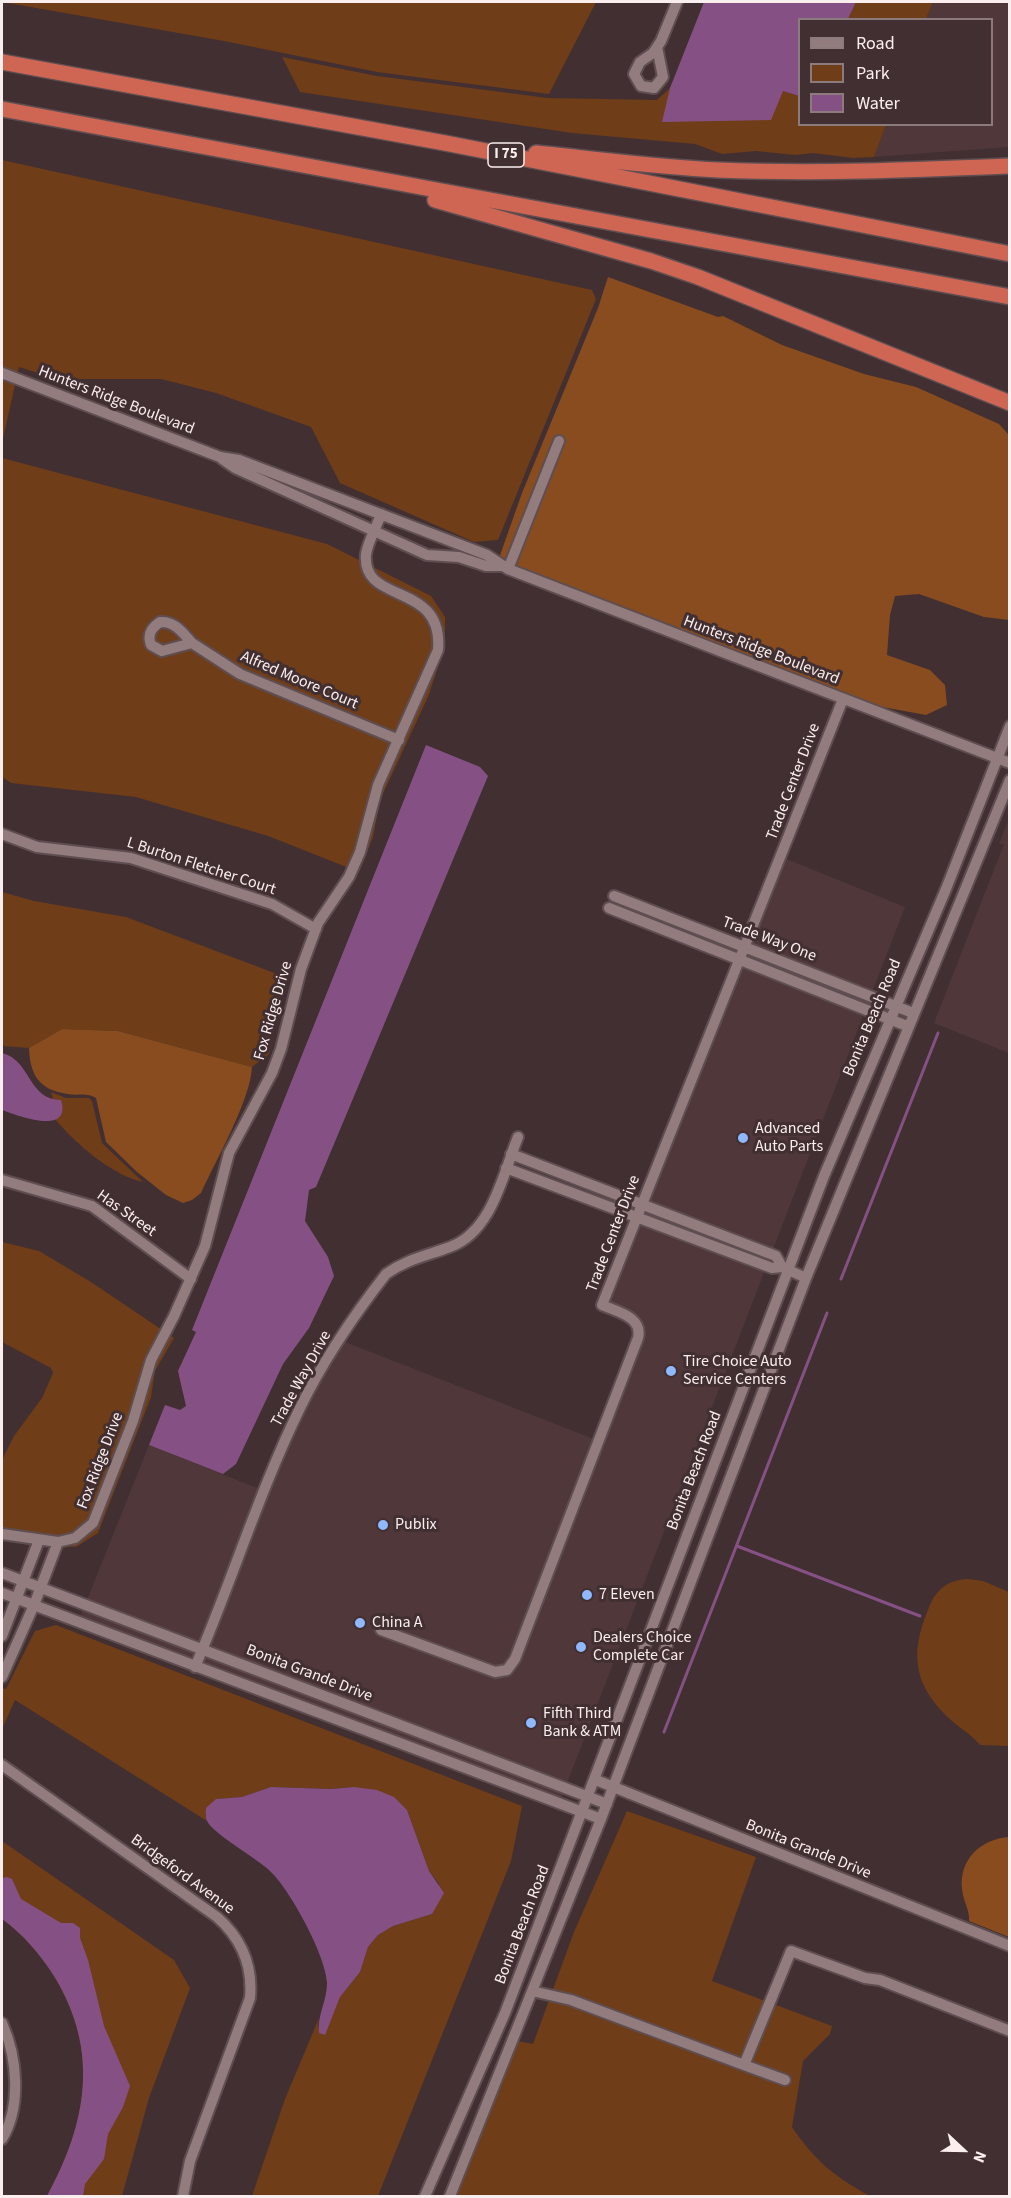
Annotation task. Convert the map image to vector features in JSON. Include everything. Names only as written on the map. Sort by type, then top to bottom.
[{"type":"highway","name":"I 75","points":[[2,62],[445,143],[1010,254]]},
{"type":"highway","points":[[2,110],[1010,297]]},
{"type":"highway","points":[[445,143],[716,170],[832,172],[1010,166]]},
{"type":"highway","points":[[372,179],[698,277],[1010,403]]},
{"type":"street","points":[[657,46],[676,2]]},
{"type":"street","name":"Hunters Ridge Boulevard","points":[[2,373],[220,457],[239,460],[381,514],[487,555],[505,568],[1010,762]]},
{"type":"street","points":[[505,568],[559,441]]},
{"type":"street","name":"Hunters Ridge Boulevard","points":[[220,457],[235,468],[428,555],[459,557],[486,566],[505,568]]},
{"type":"street","name":"Fox Ridge Drive","points":[[58,1542],[75,1538],[93,1523],[134,1421],[151,1360],[191,1279],[212,1223],[229,1153],[272,1073],[316,929],[349,877],[360,852],[373,797],[438,650],[440,633],[435,619],[428,610],[417,601],[390,590],[372,576],[366,555],[381,514]]},
{"type":"street","name":"Alfred Moore Court","points":[[192,643],[240,674],[399,740]]},
{"type":"street","name":"Trade Center Drive","points":[[381,1630],[495,1672],[502,1672],[511,1666],[638,1338],[639,1328],[632,1318],[602,1305],[843,699]]},
{"type":"street","name":"Bonita Beach Road","points":[[425,2196],[505,2013],[596,1780],[786,1268],[889,1019],[946,889],[1010,726]]},
{"type":"street","name":"Bonita Beach Road","points":[[450,2196],[607,1804],[806,1278],[907,1026],[1010,780]]},
{"type":"street","name":"L Burton Fletcher Court","points":[[2,834],[37,847],[131,858],[272,904],[316,929]]},
{"type":"street","name":"Trade Way One","points":[[614,896],[913,1012]]},
{"type":"street","name":"Trade Way One","points":[[609,908],[907,1026]]},
{"type":"street","name":"Trade Way Drive","points":[[195,1667],[264,1489],[301,1406],[320,1371],[386,1274],[409,1259],[452,1247],[476,1230],[484,1220],[519,1137]]},
{"type":"street","points":[[511,1154],[776,1256],[786,1268],[806,1278]]},
{"type":"street","points":[[506,1168],[772,1268],[786,1268]]},
{"type":"street","name":"Has Street","points":[[2,1180],[92,1206],[191,1279]]},
{"type":"street","points":[[2,1534],[58,1542],[34,1605],[6,1655],[2,1677]]},
{"type":"street","points":[[2,1636],[39,1540]]},
{"type":"street","name":"Bonita Grande Drive","points":[[2,1573],[607,1804]]},
{"type":"street","name":"Bonita Grande Drive","points":[[2,1593],[601,1819]]},
{"type":"street","name":"Bridgeford Avenue","points":[[2,1765],[217,1917],[236,1936],[243,1949],[251,1974],[250,1998],[190,2162],[183,2196]]},
{"type":"street","name":"Bonita Grande Drive","points":[[596,1780],[1010,1946]]},
{"type":"street","points":[[744,2065],[791,1951],[865,1978],[880,1980],[1010,2031]]},
{"type":"street","points":[[532,1991],[571,2000],[785,2080]]},
{"type":"street","points":[[2,2023],[8,2037],[14,2067],[13,2105],[2,2139]]},
{"type":"shaded area","points":[[933,2],[1009,2],[1009,147],[874,157],[886,126],[993,126],[993,18],[926,18]]},
{"type":"shaded area","points":[[608,277],[718,317],[723,316],[782,345],[864,374],[916,387],[999,424],[1009,435],[1009,620],[984,617],[919,594],[895,596],[890,615],[887,655],[930,670],[945,685],[947,705],[926,715],[861,703],[630,609],[498,561],[522,493],[598,308]]},
{"type":"shaded area","points":[[1009,819],[1009,1053],[934,1023],[1004,844],[999,844]]},
{"type":"shaded area","points":[[784,858],[905,907],[559,1804],[79,1620],[149,1445],[262,1490],[340,1340],[599,1441],[637,1328],[616,1312],[609,1299]]},
{"type":"shaded area","points":[[62,1029],[118,1031],[252,1067],[246,1096],[201,1193],[183,1203],[166,1195],[137,1172],[106,1142],[96,1098],[89,1095],[58,1092],[38,1080],[31,1066],[29,1048]]},
{"type":"shaded area","points":[[1010,1837],[1009,1937],[969,1921],[962,1878],[968,1860],[981,1846]]},
{"type":"green space","points":[[2,2],[596,2],[549,94],[377,72],[224,41]]},
{"type":"green space","points":[[856,2],[933,2],[926,18],[848,18]]},
{"type":"green space","points":[[282,57],[377,76],[548,98],[657,100],[670,88],[663,122],[783,91],[798,96],[798,126],[886,126],[874,157],[853,158],[813,153],[795,155],[756,151],[722,154],[695,144],[572,133],[300,92]]},
{"type":"green space","points":[[2,160],[592,290],[596,299],[498,540],[474,542],[340,483],[311,427],[216,393],[161,379],[57,379],[19,367],[2,443]]},
{"type":"green space","points":[[2,458],[327,544],[431,596],[445,617],[445,646],[428,697],[380,800],[373,837],[359,872],[268,836],[136,797],[11,783],[2,777]]},
{"type":"green space","points":[[2,892],[34,901],[126,917],[285,977],[269,1054],[252,1067],[118,1031],[62,1029],[29,1048],[2,1046]]},
{"type":"green space","points":[[51,1092],[66,1098],[89,1098],[92,1101],[102,1143],[143,1182],[119,1173],[106,1165],[73,1138],[55,1119],[58,1117]]},
{"type":"green space","points":[[2,1242],[39,1251],[91,1282],[174,1338],[155,1371],[151,1397],[98,1533],[76,1547],[2,1541],[2,1460],[14,1436],[42,1398],[53,1373],[51,1368],[2,1342]]},
{"type":"green space","points":[[968,1579],[983,1581],[1009,1592],[1009,1746],[980,1745],[939,1708],[923,1683],[919,1670],[918,1642],[934,1597],[948,1584]]},
{"type":"green space","points":[[56,1625],[522,1806],[511,1861],[378,2196],[252,2196],[285,2099],[319,2018],[318,2027],[324,2035],[340,1997],[360,1972],[368,1947],[378,1935],[393,1926],[432,1914],[439,1884],[429,1871],[407,1810],[354,1787],[331,1789],[271,1787],[242,1797],[216,1799],[205,1815],[207,1821],[15,1700],[2,1729],[2,1688],[6,1689],[35,1631]]},
{"type":"green space","points":[[627,1811],[756,1857],[712,1981],[832,2026],[830,2034],[803,2061],[792,2127],[826,2167],[870,2196],[455,2196],[517,2041],[533,2044],[574,1932]]},
{"type":"green space","points":[[2,1841],[174,1960],[190,1988],[149,2098],[122,2196],[47,2196],[61,2169],[79,2114],[83,2087],[83,2059],[78,2032],[69,2004],[54,1976],[31,1945],[2,1919]]},
{"type":"water","points":[[704,2],[856,2],[848,18],[798,18],[798,96],[783,91],[771,120],[662,122],[670,88]]},
{"type":"water","points":[[426,745],[480,767],[488,776],[316,1187],[309,1190],[305,1221],[328,1257],[334,1276],[309,1328],[283,1364],[236,1464],[223,1474],[149,1445],[165,1405],[180,1410],[186,1406],[178,1371],[196,1332],[192,1330]]},
{"type":"water","points":[[2,1053],[19,1063],[42,1094],[61,1100],[62,1111],[58,1118],[41,1121],[2,1110]]},
{"type":"water","points":[[271,1787],[331,1789],[354,1787],[377,1790],[394,1797],[407,1810],[429,1871],[444,1893],[432,1914],[393,1926],[378,1935],[368,1947],[360,1972],[340,1997],[325,2035],[319,2033],[319,2026],[327,1990],[325,1971],[306,1925],[288,1894],[272,1873],[219,1833],[206,1818],[206,1808],[216,1799],[242,1797]]},
{"type":"water","points":[[2,1878],[12,1879],[21,1899],[61,1923],[73,1923],[80,1928],[80,1938],[88,1960],[104,2026],[130,2086],[123,2107],[108,2134],[104,2159],[85,2184],[83,2196],[47,2196],[61,2169],[79,2114],[83,2087],[83,2059],[78,2032],[69,2004],[54,1976],[31,1945],[2,1919]]},
{"type":"waterway","points":[[841,1279],[938,1033]]},
{"type":"waterway","points":[[664,1732],[827,1313]]},
{"type":"waterway","points":[[737,1546],[920,1616]]},
{"type":"place","name":"Advanced Auto Parts","points":[[743,1138]]},
{"type":"place","name":"Tire Choice Auto Service Centers","points":[[671,1371]]},
{"type":"place","name":"Publix","points":[[383,1525]]},
{"type":"place","name":"7 Eleven","points":[[587,1595]]},
{"type":"place","name":"China A","points":[[360,1623]]},
{"type":"place","name":"Dealers Choice Complete Car","points":[[581,1647]]},
{"type":"place","name":"Fifth Third Bank & ATM","points":[[531,1723]]}]
